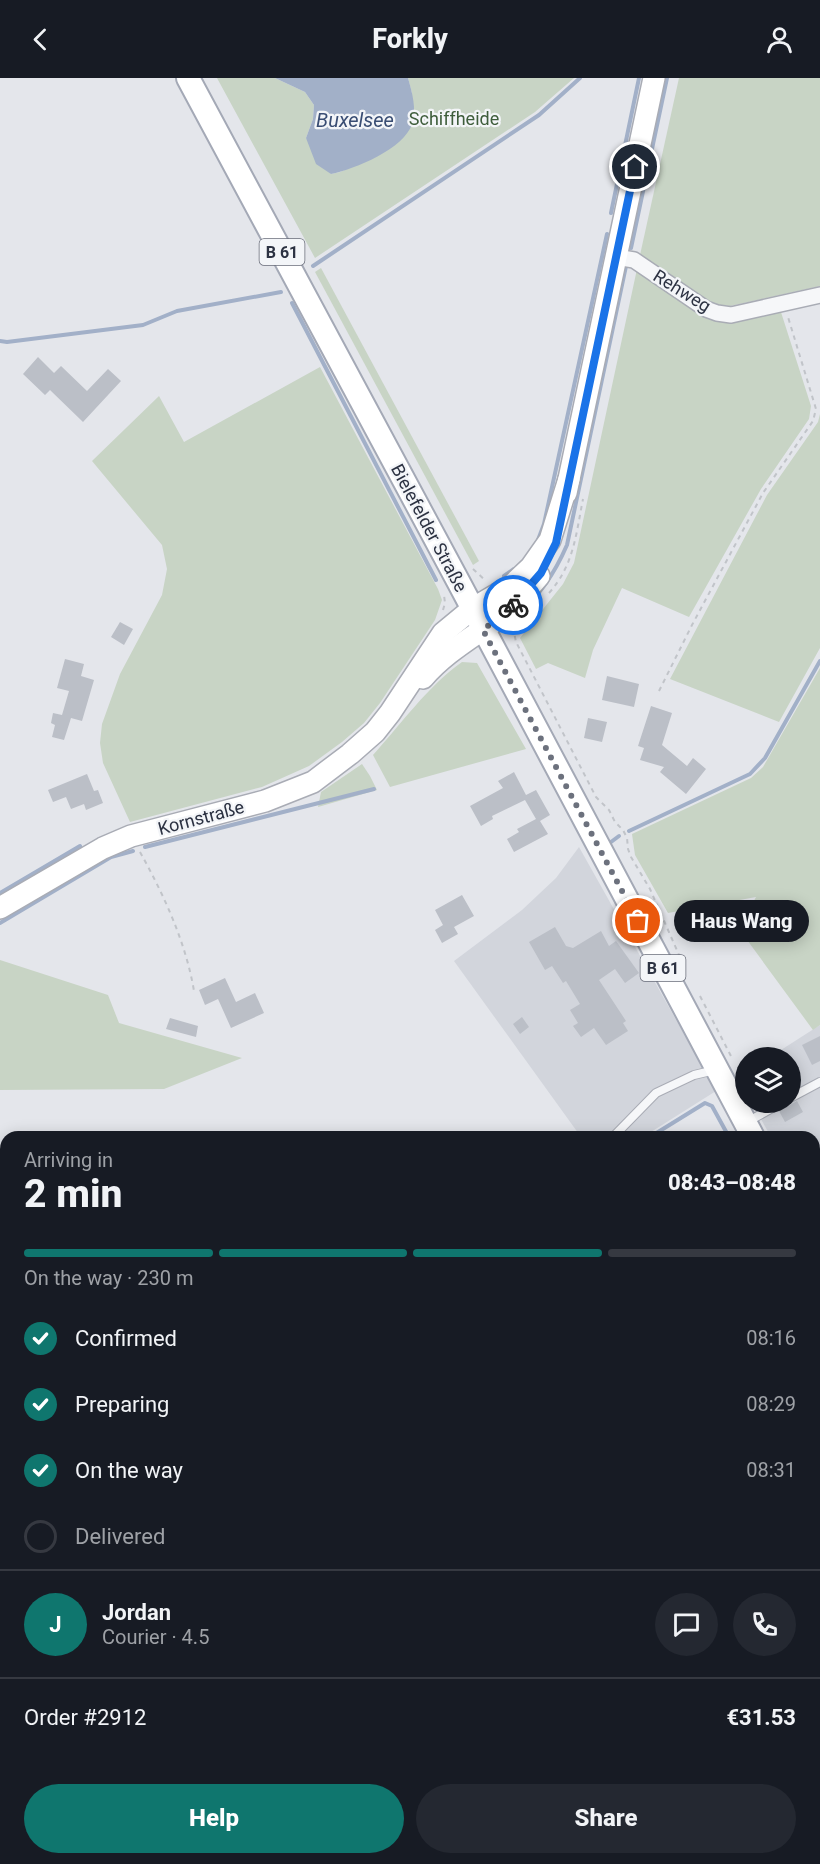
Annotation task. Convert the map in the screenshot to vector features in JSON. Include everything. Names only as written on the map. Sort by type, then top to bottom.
[{"type":"main road","name":"Bielefelder Straße","points":[[188,78],[483,630],[725,1067],[749,1130]]},
{"type":"main road","points":[[569,479],[654,78]]},
{"type":"main road","name":"Kornstraße","points":[[390,713],[443,633],[472,609],[511,586],[531,567],[550,540],[569,479]]},
{"type":"main road","name":"Kornstraße","points":[[0,908],[103,848],[131,836],[265,801],[313,782],[403,702],[447,655],[483,630],[521,598],[541,573],[556,543],[569,479]]},
{"type":"street","name":"Rehweg","points":[[616,257],[634,261],[706,309],[717,313],[731,315],[820,295]]},
{"type":"lane","points":[[619,1131],[656,1094],[694,1075],[725,1067]]},
{"type":"lane","points":[[801,1092],[820,1082]]},
{"type":"lane","points":[[749,1130],[770,1113]]},
{"type":"path","points":[[659,691],[763,493],[813,421],[816,409],[784,303]]},
{"type":"path","points":[[442,613],[446,603],[443,590],[458,581]]},
{"type":"path","points":[[514,630],[516,642],[596,797],[609,810],[615,822],[623,830],[631,857],[650,889],[685,969]]},
{"type":"path","points":[[131,836],[152,875],[178,934],[190,965],[194,991]]},
{"type":"path","points":[[696,988],[733,1055],[725,1067]]},
{"type":"shaded area","points":[[579,847],[716,1091],[653,1131],[577,1131],[454,961],[522,910],[556,878]]},
{"type":"shaded area","points":[[820,1025],[820,1131],[768,1131],[758,1113],[801,1113],[801,1047],[786,1047]]},
{"type":"green space","name":"Schiffheide","points":[[217,78],[275,78],[305,92],[314,105],[313,119],[306,138],[331,174],[375,157],[412,93],[408,78],[574,78],[535,112],[315,258]]},
{"type":"green space","points":[[679,78],[820,78],[820,286],[730,306],[710,304],[640,255]]},
{"type":"green space","points":[[321,268],[479,561],[473,565],[315,272]]},
{"type":"green space","points":[[637,269],[704,314],[780,309],[811,406],[809,419],[761,489],[689,617],[622,588],[593,650],[585,678],[548,663],[536,669],[520,638],[563,584],[574,563]]},
{"type":"green space","points":[[320,367],[438,589],[442,600],[435,620],[380,703],[364,723],[309,766],[262,787],[130,822],[103,763],[100,743],[102,724],[120,674],[162,595],[167,569],[162,545],[92,461],[159,396],[184,442]]},
{"type":"green space","points":[[820,414],[820,648],[779,722],[670,679],[767,495],[818,422]]},
{"type":"green space","points":[[462,662],[477,663],[526,749],[390,787],[373,755],[426,694]]},
{"type":"green space","points":[[820,668],[820,1025],[813,1030],[739,929],[756,897],[668,913],[635,855],[632,834],[751,778],[763,767]]},
{"type":"green space","points":[[362,764],[377,790],[318,807],[321,792]]},
{"type":"green space","points":[[0,960],[108,995],[119,1023],[242,1058],[164,1089],[0,1090]]},
{"type":"water","name":"Buxelsee","points":[[275,78],[408,78],[414,107],[412,124],[399,142],[378,156],[353,168],[331,174],[316,164],[306,138],[313,119],[314,105],[305,92]]},
{"type":"building","points":[[38,357],[54,373],[61,366],[87,391],[108,369],[121,381],[83,422],[50,390],[45,395],[23,374]]},
{"type":"building","points":[[120,622],[133,629],[124,645],[111,637]]},
{"type":"building","points":[[65,659],[84,664],[81,676],[94,680],[82,721],[71,718],[64,740],[52,737],[55,725],[51,723],[53,713],[62,715],[69,691],[57,688]]},
{"type":"building","points":[[607,676],[639,684],[634,707],[602,700]]},
{"type":"building","points":[[651,706],[672,713],[662,745],[687,766],[693,758],[706,769],[686,794],[660,772],[664,767],[640,760],[644,748],[638,746]]},
{"type":"building","points":[[588,718],[607,722],[602,742],[584,738]]},
{"type":"building","points":[[514,772],[526,795],[536,790],[550,815],[540,821],[548,834],[514,852],[507,839],[519,832],[517,829],[536,819],[525,800],[492,816],[493,819],[481,826],[470,806],[503,788],[498,781]]},
{"type":"building","points":[[87,774],[94,791],[98,790],[103,803],[86,810],[84,804],[71,809],[66,797],[53,802],[48,790]]},
{"type":"building","points":[[462,895],[474,916],[454,927],[458,934],[442,943],[435,930],[443,925],[435,910]]},
{"type":"building","points":[[555,927],[566,946],[573,948],[601,931],[609,946],[616,941],[639,973],[625,983],[615,969],[599,980],[626,1021],[623,1023],[628,1031],[606,1045],[594,1028],[581,1037],[573,1026],[578,1023],[570,1010],[580,1004],[566,981],[563,983],[552,966],[545,970],[529,942]]},
{"type":"building","points":[[225,978],[236,1002],[255,993],[264,1013],[231,1028],[218,999],[205,1005],[199,990]]},
{"type":"building","points":[[522,1017],[529,1027],[520,1034],[513,1024]]},
{"type":"building","points":[[170,1018],[198,1026],[196,1037],[166,1029]]},
{"type":"building","points":[[820,1036],[820,1061],[812,1065],[802,1045]]},
{"type":"building","points":[[801,1108],[803,1112],[785,1122],[780,1113],[801,1113]]},
{"type":"waterway","points":[[313,266],[539,115],[580,78]]},
{"type":"waterway","points":[[611,213],[639,78]]},
{"type":"waterway","points":[[631,248],[667,78]]},
{"type":"waterway","points":[[538,540],[544,524],[607,234]]},
{"type":"waterway","points":[[518,617],[546,583],[567,545],[626,266]]},
{"type":"waterway","points":[[0,341],[143,325],[177,311],[281,292]]},
{"type":"waterway","points":[[292,303],[436,580]]},
{"type":"waterway","points":[[504,576],[514,569]]},
{"type":"waterway","points":[[629,831],[750,774],[765,758],[820,661]]},
{"type":"waterway","points":[[145,847],[374,789]]},
{"type":"waterway","points":[[611,842],[619,836]]},
{"type":"waterway","points":[[0,893],[80,846]]},
{"type":"waterway","points":[[0,923],[111,857],[133,851]]},
{"type":"waterway","points":[[660,1131],[705,1103],[712,1106],[726,1131]]},
{"type":"way so far","points":[[513,605],[483,630],[638,921]]},
{"type":"place","name":"Haus Wang","points":[[638,921]]},
{"type":"route","points":[[513,605],[541,573],[556,543],[635,167]]}]
